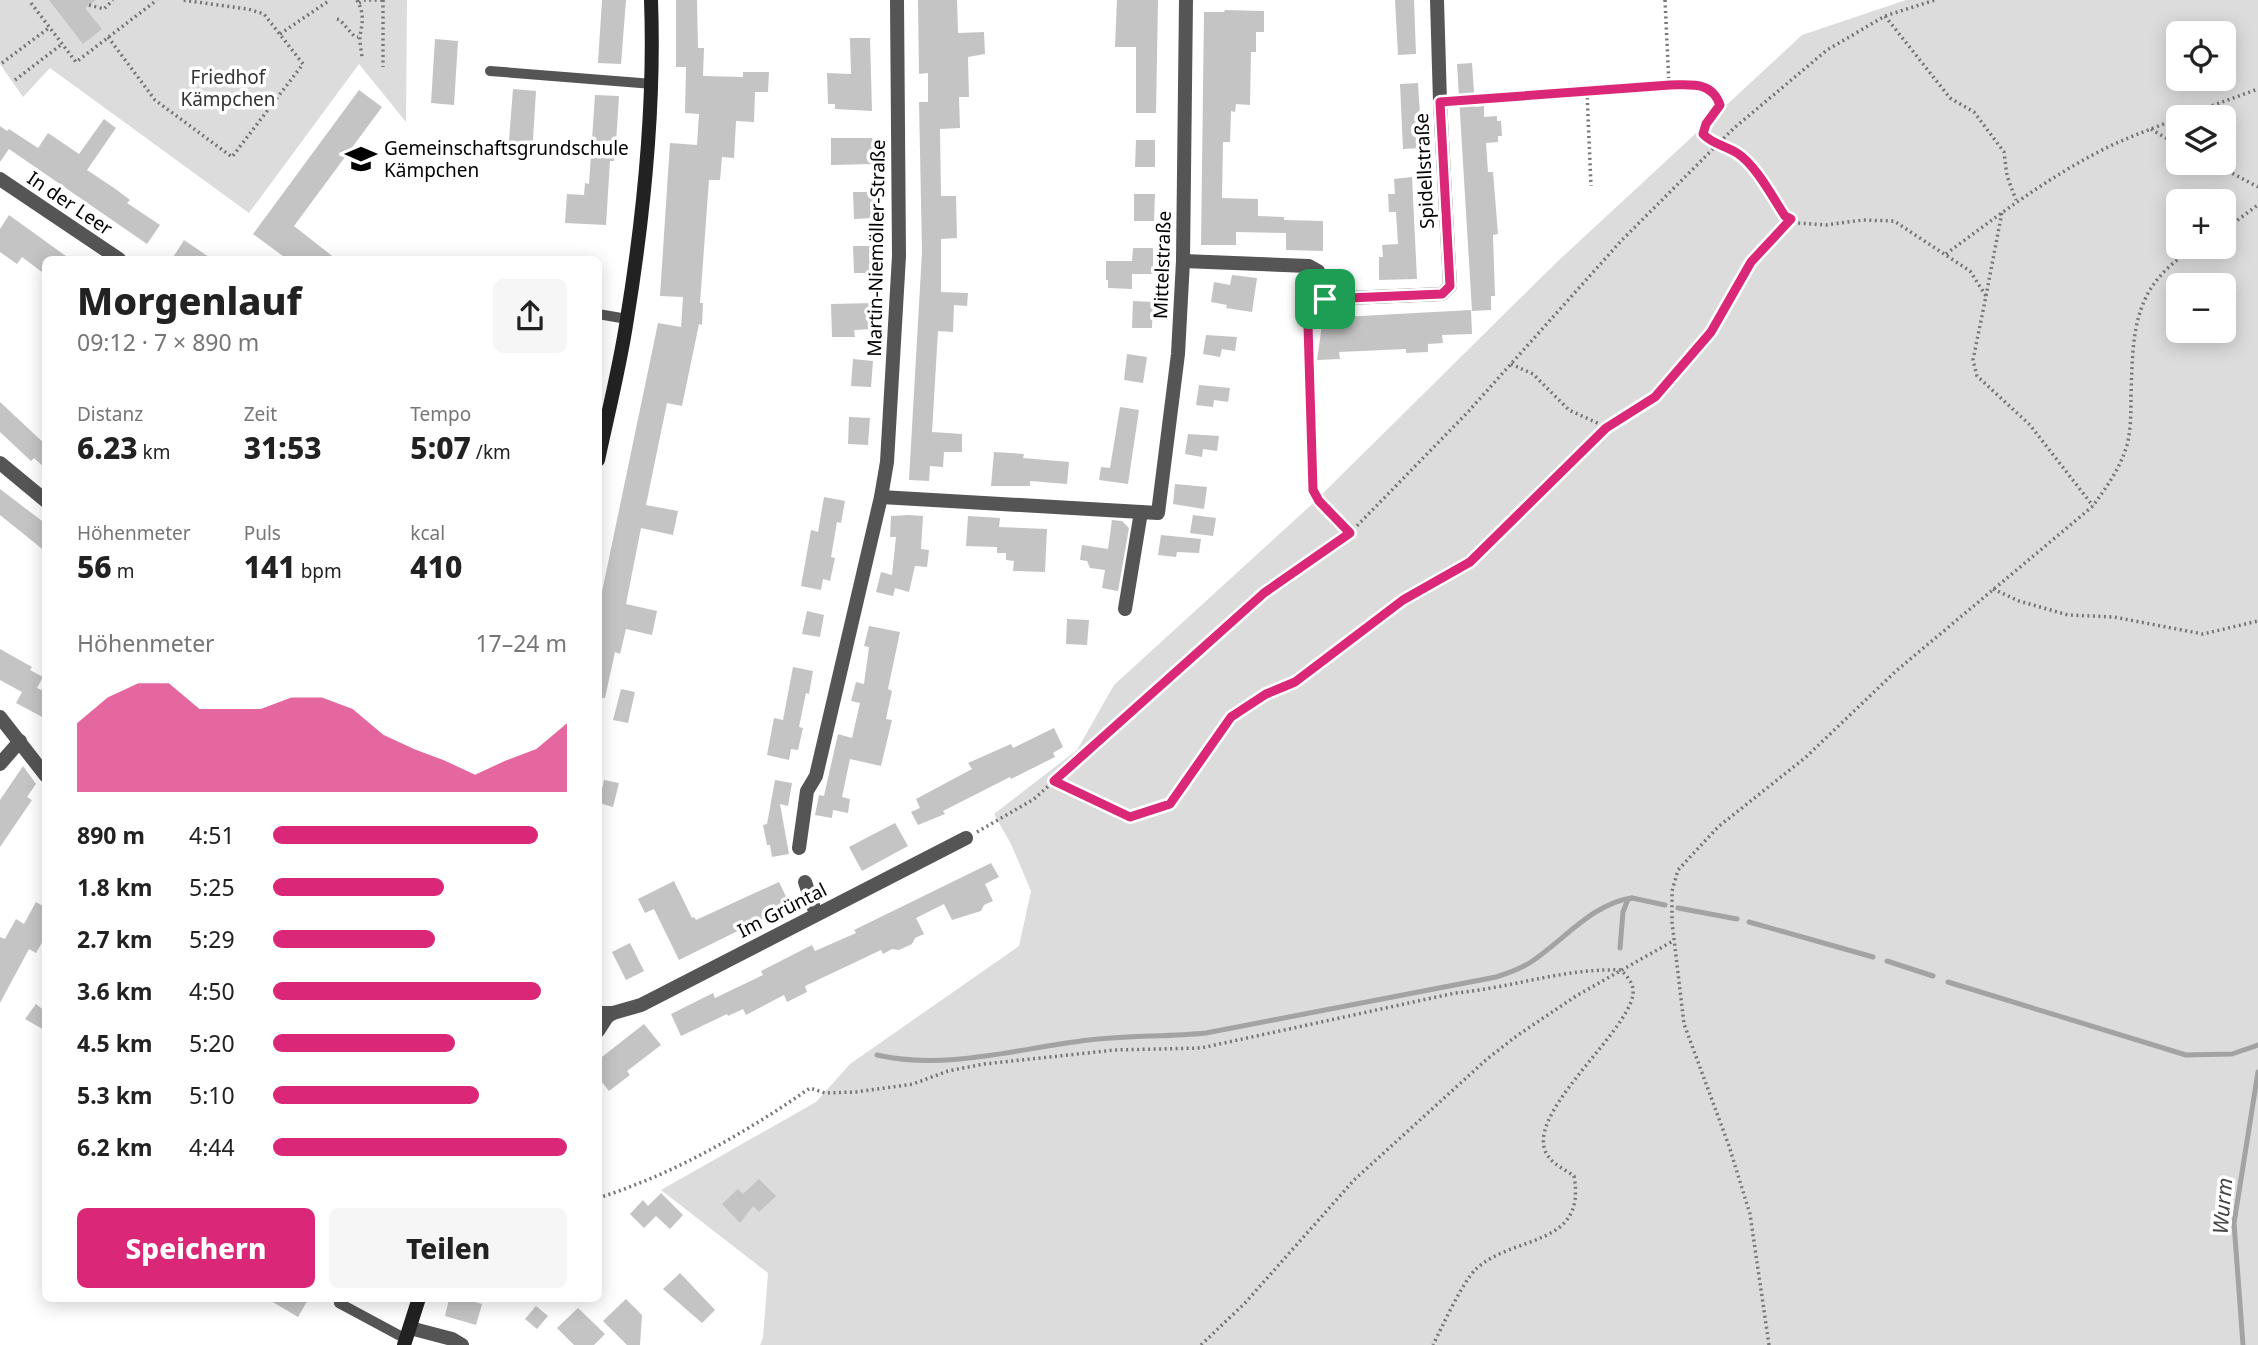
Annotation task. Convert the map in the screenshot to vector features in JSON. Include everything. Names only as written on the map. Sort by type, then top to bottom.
[{"type":"main road","points":[[602,441],[627,320],[642,205],[653,84],[651,0]]},
{"type":"main road","points":[[406,1337],[418,1302]]},
{"type":"street","name":"Martin-Niemöller-Straße","points":[[799,848],[807,791],[816,776],[887,462],[899,256],[897,0]]},
{"type":"street","name":"Mittelstraße","points":[[1142,512],[1158,513],[1178,354],[1183,261],[1186,0]]},
{"type":"street","name":"Spidellstraße","points":[[1325,299],[1442,294],[1450,286],[1437,0]]},
{"type":"street","name":"In der Leer","points":[[0,179],[115,256]]},
{"type":"street","points":[[1183,261],[1310,266],[1318,271],[1319,295],[1325,299]]},
{"type":"street","points":[[0,463],[42,498]]},
{"type":"street","points":[[881,497],[1142,512],[1125,609]]},
{"type":"street","points":[[0,717],[42,772]]},
{"type":"street","points":[[0,764],[19,741]]},
{"type":"street","name":"Im Grüntal","points":[[606,1013],[641,1005],[967,838]]},
{"type":"street","points":[[805,881],[816,914]]},
{"type":"street","points":[[406,1337],[452,1339],[462,1345]]},
{"type":"lane","points":[[490,71],[653,84]]},
{"type":"lane","points":[[602,315],[627,320]]},
{"type":"lane","points":[[339,1303],[406,1337]]},
{"type":"path","points":[[89,5],[104,9],[113,0]]},
{"type":"path","points":[[31,3],[76,62],[157,0]]},
{"type":"path","points":[[108,37],[155,100],[232,157],[303,64],[264,14],[182,0]]},
{"type":"path","points":[[280,34],[330,0]]},
{"type":"path","points":[[362,59],[359,38],[363,28],[358,1],[382,0],[383,67]]},
{"type":"path","points":[[1665,0],[1670,85]]},
{"type":"path","points":[[967,838],[1034,799],[1264,593],[1350,533],[1458,422],[1622,241],[1719,144],[1827,50],[1885,16],[1936,0]]},
{"type":"path","points":[[1885,16],[1950,98],[1974,111],[2004,152],[2007,176],[2017,200]]},
{"type":"path","points":[[337,19],[359,38]]},
{"type":"path","points":[[2,63],[50,27]]},
{"type":"path","points":[[15,80],[62,44]]},
{"type":"path","points":[[1440,102],[1670,85],[1705,85],[1717,95],[1720,105],[1706,124],[1703,134],[1709,141],[1738,153],[1750,163],[1785,216],[1797,223],[1826,225],[1863,219],[1894,221],[1970,271],[1986,296]]},
{"type":"path","points":[[2215,105],[2258,89]]},
{"type":"path","points":[[1587,92],[1591,186]]},
{"type":"path","points":[[1946,254],[2017,200],[2105,149],[2166,123]]},
{"type":"path","points":[[2150,129],[2166,138]]},
{"type":"path","points":[[2236,175],[2258,187]]},
{"type":"path","points":[[2236,221],[2258,205]]},
{"type":"path","points":[[2001,212],[1973,360],[1977,376],[2030,425],[2093,506]]},
{"type":"path","points":[[1054,781],[1130,817],[1170,804],[1231,717],[1266,694],[1295,682],[1403,600],[1470,562],[1606,428],[1655,397],[1711,332],[1751,262],[1791,219]]},
{"type":"path","points":[[1769,1345],[1750,1214],[1729,1146],[1684,1024],[1673,941],[1672,891],[1678,870],[1718,827],[1806,757],[1896,671],[2081,519],[2093,506],[2115,477],[2128,443],[2132,359],[2137,320],[2148,289],[2163,270],[2179,259]]},
{"type":"path","points":[[1325,299],[1312,308],[1308,325],[1313,490],[1319,501],[1350,533]]},
{"type":"path","points":[[1511,364],[1533,374],[1569,411],[1606,428]]},
{"type":"path","points":[[1993,589],[2020,601],[2068,615],[2114,617],[2194,633],[2228,630],[2258,621]]},
{"type":"path","points":[[1201,1345],[1245,1303],[1354,1181],[1443,1098],[1518,1035],[1576,996],[1673,941]]},
{"type":"path","points":[[602,1197],[619,1192],[721,1145],[810,1088],[825,1093],[856,1092],[913,1084],[948,1071],[984,1064],[1115,1049],[1201,1048],[1556,974],[1593,969],[1622,970],[1630,978],[1633,993],[1625,1016],[1573,1080],[1545,1129],[1544,1145],[1548,1156],[1574,1176],[1578,1194],[1573,1214],[1550,1236],[1495,1255],[1474,1271],[1433,1345]]},
{"type":"green space","name":"Friedhof Kämpchen","points":[[0,0],[407,0],[406,122],[359,64],[249,213],[50,68],[23,97],[0,64]]},
{"type":"green space","points":[[1906,0],[2258,0],[2258,1345],[760,1345],[763,1338],[768,1273],[661,1190],[816,1102],[850,1064],[1019,946],[1031,891],[1011,844],[994,814],[1077,750],[1114,685],[1309,507],[1558,261],[1802,35]]},
{"type":"building","points":[[49,0],[96,0],[85,8],[102,29],[83,44]]},
{"type":"building","points":[[602,0],[626,0],[621,64],[598,63]]},
{"type":"building","points":[[676,0],[697,0],[698,48],[704,48],[703,76],[743,77],[743,72],[769,72],[768,92],[755,92],[754,122],[736,121],[734,158],[722,157],[720,180],[709,180],[700,303],[703,303],[702,325],[699,324],[682,406],[667,403],[646,505],[678,511],[673,535],[641,528],[626,604],[657,611],[652,635],[626,629],[620,654],[615,652],[605,698],[602,698],[602,592],[658,323],[681,327],[683,297],[660,296],[670,143],[697,145],[699,114],[685,113],[686,67],[676,67]]},
{"type":"building","points":[[918,0],[957,0],[958,33],[984,32],[985,54],[968,57],[969,97],[959,97],[960,128],[940,129],[941,196],[956,196],[957,238],[941,239],[941,292],[968,293],[967,306],[954,305],[953,332],[938,331],[932,432],[962,434],[962,452],[944,452],[943,467],[930,466],[929,481],[909,480],[922,252],[919,102],[928,102],[928,73],[919,74]]},
{"type":"building","points":[[1117,0],[1158,0],[1156,113],[1136,113],[1136,47],[1115,47]]},
{"type":"building","points":[[1395,0],[1414,0],[1416,54],[1398,55]]},
{"type":"building","points":[[1264,11],[1264,32],[1256,32],[1256,52],[1251,52],[1250,105],[1236,104],[1235,112],[1231,111],[1230,142],[1223,142],[1222,198],[1258,199],[1258,216],[1323,221],[1323,251],[1286,250],[1286,233],[1236,232],[1236,245],[1201,245],[1204,12]]},
{"type":"building","points":[[850,38],[870,38],[872,111],[835,109],[835,104],[828,104],[827,73],[851,74]]},
{"type":"building","points":[[435,39],[458,41],[454,105],[431,103]]},
{"type":"building","points":[[1472,63],[1475,107],[1484,106],[1484,117],[1497,116],[1497,121],[1501,121],[1502,136],[1498,136],[1498,142],[1486,143],[1488,172],[1493,172],[1498,234],[1493,235],[1495,296],[1491,296],[1491,310],[1472,311],[1457,64]]},
{"type":"building","points":[[1418,83],[1422,148],[1403,149],[1400,84]]},
{"type":"building","points":[[513,89],[536,91],[532,155],[508,153]]},
{"type":"building","points":[[359,90],[382,107],[294,226],[332,256],[283,256],[253,234]]},
{"type":"building","points":[[595,95],[619,96],[614,161],[610,161],[606,225],[565,223],[567,194],[584,195],[585,183],[589,184]]},
{"type":"building","points":[[104,119],[116,128],[87,170],[130,200],[127,203],[160,225],[147,244],[9,149],[0,162],[0,126],[38,148],[48,133],[79,154]]},
{"type":"building","points":[[831,138],[872,138],[873,164],[831,165]]},
{"type":"building","points":[[1136,140],[1155,140],[1155,167],[1135,167]]},
{"type":"building","points":[[1412,177],[1417,279],[1379,280],[1382,245],[1398,244],[1396,212],[1389,212],[1388,194],[1395,194],[1394,179]]},
{"type":"building","points":[[853,192],[873,192],[874,218],[854,219]]},
{"type":"building","points":[[1134,194],[1155,194],[1154,221],[1134,221]]},
{"type":"building","points":[[9,215],[66,256],[42,256],[42,272],[22,257],[17,264],[0,252],[0,229]]},
{"type":"building","points":[[184,240],[208,256],[174,256]]},
{"type":"building","points":[[853,246],[874,246],[874,273],[854,273]]},
{"type":"building","points":[[1133,248],[1153,248],[1153,274],[1132,274],[1132,289],[1108,288],[1106,261],[1132,261]]},
{"type":"building","points":[[1232,275],[1257,278],[1252,312],[1226,308],[1227,305],[1211,302],[1214,282],[1230,285]]},
{"type":"building","points":[[1133,301],[1153,302],[1152,328],[1132,328]]},
{"type":"building","points":[[874,303],[874,329],[854,330],[855,337],[832,337],[831,304]]},
{"type":"building","points":[[1471,310],[1472,334],[1442,335],[1443,343],[1428,344],[1428,352],[1406,353],[1406,349],[1339,352],[1340,359],[1317,360],[1323,318]]},
{"type":"building","points":[[1206,335],[1237,337],[1235,351],[1222,349],[1220,357],[1203,354]]},
{"type":"building","points":[[1127,354],[1147,357],[1143,383],[1124,380]]},
{"type":"building","points":[[853,359],[873,361],[871,387],[851,386]]},
{"type":"building","points":[[1199,385],[1230,388],[1228,402],[1214,400],[1213,407],[1196,405]]},
{"type":"building","points":[[0,402],[42,441],[42,465],[34,458],[31,461],[0,432]]},
{"type":"building","points":[[1120,407],[1139,410],[1128,484],[1099,480],[1101,467],[1110,468]]},
{"type":"building","points":[[849,417],[870,418],[868,445],[848,444]]},
{"type":"building","points":[[1188,434],[1219,436],[1217,451],[1203,449],[1202,457],[1185,454]]},
{"type":"building","points":[[994,452],[1024,454],[1023,458],[1069,462],[1067,484],[1030,481],[1030,486],[991,486]]},
{"type":"building","points":[[1175,484],[1207,487],[1204,509],[1173,504]]},
{"type":"building","points":[[0,489],[42,521],[42,549],[0,515]]},
{"type":"building","points":[[824,497],[845,501],[841,523],[837,522],[831,557],[835,558],[830,581],[823,579],[821,590],[801,586],[811,530],[818,532]]},
{"type":"building","points":[[1193,515],[1216,518],[1213,536],[1190,533]]},
{"type":"building","points":[[891,516],[923,516],[921,549],[929,550],[927,567],[915,566],[909,592],[895,588],[893,596],[876,592],[881,572],[892,575],[896,537],[890,537]]},
{"type":"building","points":[[968,516],[1000,518],[999,527],[1047,529],[1045,572],[1013,571],[1014,561],[1006,560],[1006,553],[997,553],[997,547],[966,546]]},
{"type":"building","points":[[1112,520],[1122,521],[1129,528],[1118,591],[1102,588],[1105,570],[1090,568],[1087,561],[1080,560],[1082,545],[1108,549]]},
{"type":"building","points":[[1161,535],[1201,539],[1199,553],[1177,552],[1176,557],[1158,555]]},
{"type":"building","points":[[807,611],[824,615],[820,637],[802,634]]},
{"type":"building","points":[[1067,619],[1089,620],[1087,645],[1066,644]]},
{"type":"building","points":[[869,626],[900,632],[888,689],[892,691],[886,719],[892,720],[881,766],[850,759],[842,797],[850,799],[848,813],[833,810],[832,818],[815,815],[819,795],[824,796],[838,734],[852,738],[860,703],[851,701],[856,682],[864,684],[869,647],[864,646]]},
{"type":"building","points":[[0,649],[32,667],[30,670],[42,676],[37,688],[42,690],[42,717],[16,703],[22,692],[0,680]]},
{"type":"building","points":[[793,667],[813,671],[799,727],[803,728],[798,750],[791,749],[789,760],[767,755],[774,718],[783,720]]},
{"type":"building","points":[[621,689],[635,692],[628,723],[613,720]]},
{"type":"building","points":[[1054,728],[1063,747],[1053,753],[1055,757],[943,811],[945,814],[918,825],[911,812],[920,808],[916,799],[972,769],[968,763],[1011,744],[1013,748]]},
{"type":"building","points":[[23,766],[36,784],[27,797],[32,800],[0,847],[0,800]]},
{"type":"building","points":[[604,780],[619,783],[613,807],[602,804]]},
{"type":"building","points":[[775,780],[792,783],[788,806],[780,804],[789,854],[772,857],[763,825],[767,824]]},
{"type":"building","points":[[895,823],[908,846],[862,871],[849,847]]},
{"type":"building","points":[[991,863],[999,877],[985,884],[993,901],[984,905],[981,911],[952,920],[944,904],[916,918],[924,934],[915,938],[912,944],[883,954],[881,950],[805,986],[807,992],[787,1002],[784,995],[746,1015],[743,1009],[728,1016],[727,1014],[681,1036],[671,1014],[713,993],[715,998],[763,975],[761,971],[812,945],[815,951],[856,933],[854,930]]},
{"type":"building","points":[[674,881],[692,918],[696,920],[779,882],[790,905],[679,960],[654,909],[645,913],[638,899]]},
{"type":"building","points":[[36,902],[42,906],[42,943],[36,953],[29,949],[0,1003],[0,937],[5,939],[16,919],[24,924]]},
{"type":"building","points":[[630,943],[644,971],[626,980],[612,952]]},
{"type":"building","points":[[36,1004],[42,1009],[42,1029],[25,1019]]},
{"type":"building","points":[[644,1024],[661,1045],[627,1071],[630,1075],[609,1091],[602,1082],[602,1057]]},
{"type":"building","points":[[759,1179],[776,1196],[759,1212],[753,1206],[740,1223],[722,1204],[738,1189],[743,1194]]},
{"type":"building","points":[[661,1193],[683,1215],[670,1229],[656,1216],[644,1228],[630,1214],[643,1200],[648,1206]]},
{"type":"building","points":[[680,1273],[715,1310],[702,1323],[663,1289]]},
{"type":"building","points":[[626,1299],[642,1315],[640,1345],[627,1345],[603,1321]]},
{"type":"building","points":[[273,1302],[307,1302],[298,1317]]},
{"type":"building","points":[[448,1302],[482,1304],[476,1325],[445,1316]]},
{"type":"building","points":[[536,1306],[548,1316],[537,1329],[525,1319]]},
{"type":"building","points":[[578,1308],[605,1334],[594,1345],[574,1345],[557,1328]]},
{"type":"waterway","points":[[877,1055],[930,1061],[1104,1038],[1206,1033],[1496,977],[1531,962],[1604,907],[1632,898]]},
{"type":"waterway","points":[[1620,948],[1623,912],[1628,899],[1665,905]]},
{"type":"waterway","points":[[1678,908],[1737,919]]},
{"type":"waterway","points":[[1749,922],[1873,957]]},
{"type":"waterway","points":[[1887,961],[1933,976]]},
{"type":"waterway","points":[[1948,982],[2186,1055],[2232,1054],[2258,1045]]},
{"type":"waterway","name":"Wurm","points":[[2243,1345],[2234,1223],[2258,1072]]},
{"type":"place","name":"Gemeinschaftsgrundschule Kämpchen","points":[[361,159]]},
{"type":"route","points":[[1670,85],[1705,85],[1717,95],[1720,105],[1706,124],[1703,134],[1709,141],[1738,153],[1750,163],[1785,216],[1791,219],[1751,262],[1711,332],[1655,397],[1606,428],[1470,562],[1403,600],[1295,682],[1266,694],[1231,717],[1170,804],[1130,817],[1054,781],[1264,593],[1350,533],[1319,501],[1313,490],[1308,325],[1312,308],[1325,299],[1442,294],[1450,286],[1440,102],[1670,85]]}]
